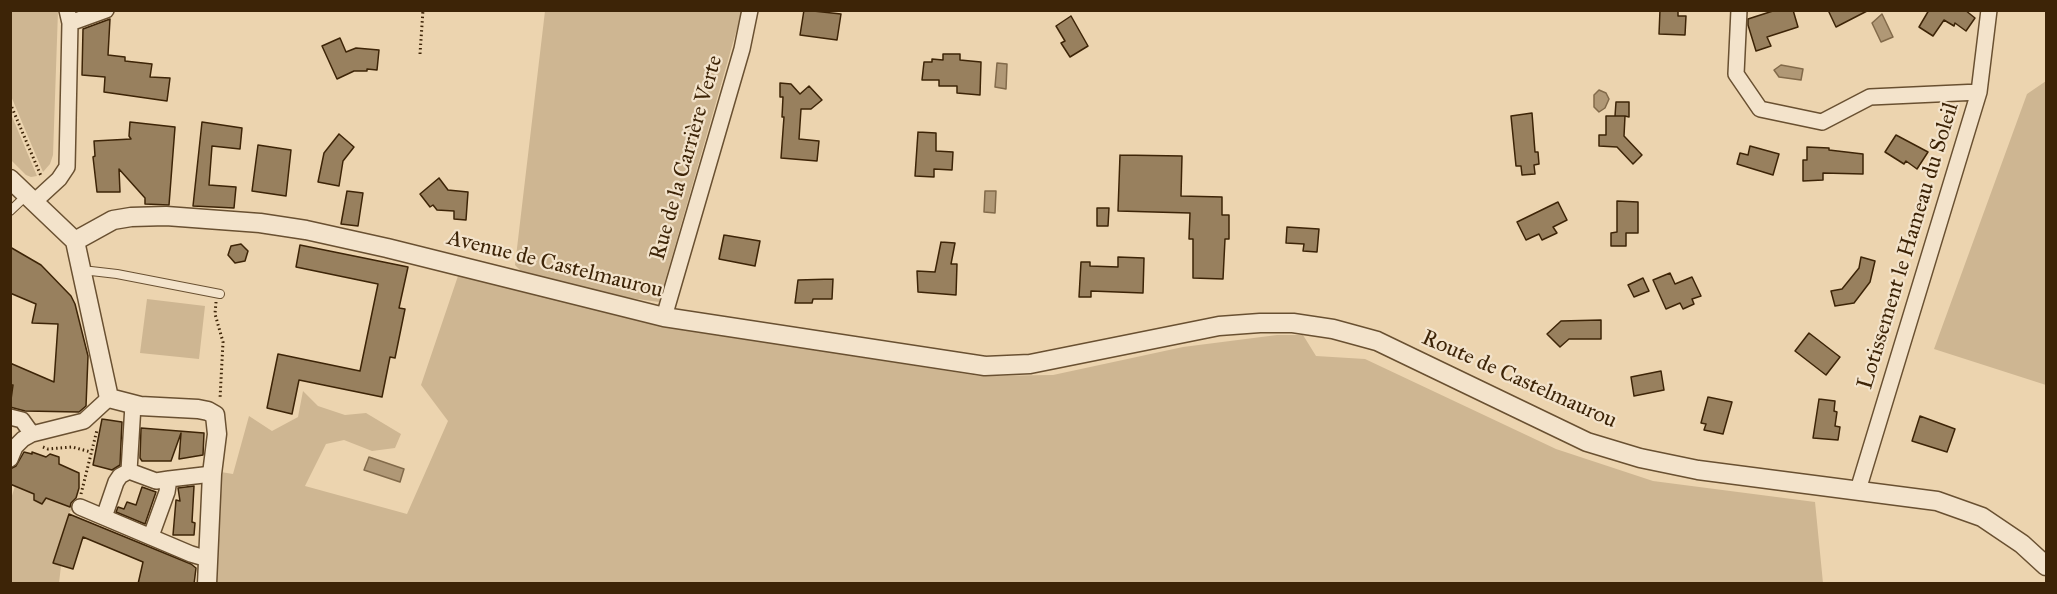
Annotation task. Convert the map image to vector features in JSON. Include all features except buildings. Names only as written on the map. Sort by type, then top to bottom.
[{"type":"street","points":[[32,192],[59,180],[67,167],[69,17],[106,10]]},
{"type":"street","name":"Rue de la Carrière Verte","points":[[664,317],[742,49],[750,10]]},
{"type":"street","name":"Lotissement le Hameau du Soleil","points":[[1739,10],[1736,74],[1760,109],[1822,122],[1870,97],[1979,92],[1858,490]]},
{"type":"street","points":[[1979,92],[1989,10]]},
{"type":"street","points":[[10,179],[32,192],[75,242],[110,398]]},
{"type":"street","name":"Avenue de Castelmaurou","points":[[75,242],[113,220],[131,216],[166,216],[260,223],[306,230],[387,248],[664,317],[985,366],[1030,364]]},
{"type":"street","name":"Route de Castelmaurou","points":[[1030,364],[1219,326],[1293,323],[1323,327],[1377,341],[1587,442],[1640,458],[1698,470],[1937,501],[1982,517],[2022,544],[2046,566]]},
{"type":"street","points":[[110,398],[133,405],[198,409],[215,415],[217,434],[212,474],[207,584]]},
{"type":"street","points":[[10,459],[15,447],[22,439],[32,434],[84,421],[110,398]]},
{"type":"street","points":[[129,471],[133,405]]},
{"type":"street","points":[[10,417],[22,420],[32,434]]},
{"type":"street","points":[[129,471],[156,482],[212,474]]},
{"type":"street","points":[[104,518],[116,482],[120,476],[129,471]]},
{"type":"street","points":[[151,536],[167,492],[169,479]]},
{"type":"street","points":[[80,507],[208,559]]},
{"type":"lane","points":[[10,211],[32,192]]},
{"type":"lane","points":[[81,273],[91,271],[117,274],[218,294]]},
{"type":"path","points":[[420,54],[423,10]]},
{"type":"path","points":[[10,103],[41,176]]},
{"type":"path","points":[[32,192],[41,176],[46,174]]},
{"type":"path","points":[[215,415],[221,396],[223,342],[215,314],[218,294]]},
{"type":"path","points":[[80,507],[79,500],[99,423]]},
{"type":"path","points":[[44,448],[72,447],[91,452]]},
{"type":"shaded area","points":[[10,11],[58,11],[53,155],[50,164],[43,172],[11,96]]},
{"type":"shaded area","points":[[545,11],[742,11],[659,302],[609,295],[521,271],[515,265]]},
{"type":"shaded area","points":[[1882,14],[1893,37],[1881,42],[1872,23]]},
{"type":"shaded area","points":[[997,63],[1007,64],[1006,89],[995,87]]},
{"type":"shaded area","points":[[1781,65],[1803,69],[1801,80],[1779,77],[1774,70]]},
{"type":"shaded area","points":[[2046,81],[2046,385],[1934,349],[2027,94]]},
{"type":"shaded area","points":[[1599,90],[1606,93],[1609,99],[1605,108],[1599,112],[1594,107],[1594,95]]},
{"type":"shaded area","points":[[11,114],[37,176],[26,175],[11,160]]},
{"type":"shaded area","points":[[985,191],[996,191],[995,213],[984,212]]},
{"type":"shaded area","points":[[458,276],[678,328],[979,376],[1053,375],[1183,347],[1277,335],[1303,335],[1316,356],[1365,359],[1556,449],[1653,481],[1815,502],[1823,583],[216,584],[221,472],[233,474],[249,416],[272,431],[298,417],[303,391],[318,406],[345,415],[366,413],[401,434],[395,448],[372,451],[344,440],[326,444],[305,486],[407,514],[448,421],[421,385]]},
{"type":"shaded area","points":[[147,299],[205,306],[199,359],[140,353]]},
{"type":"shaded area","points":[[369,457],[404,469],[400,482],[364,470]]},
{"type":"shaded area","points":[[15,486],[34,494],[34,500],[42,504],[46,498],[73,508],[69,513],[53,563],[61,566],[59,583],[11,584],[10,502]]}]
